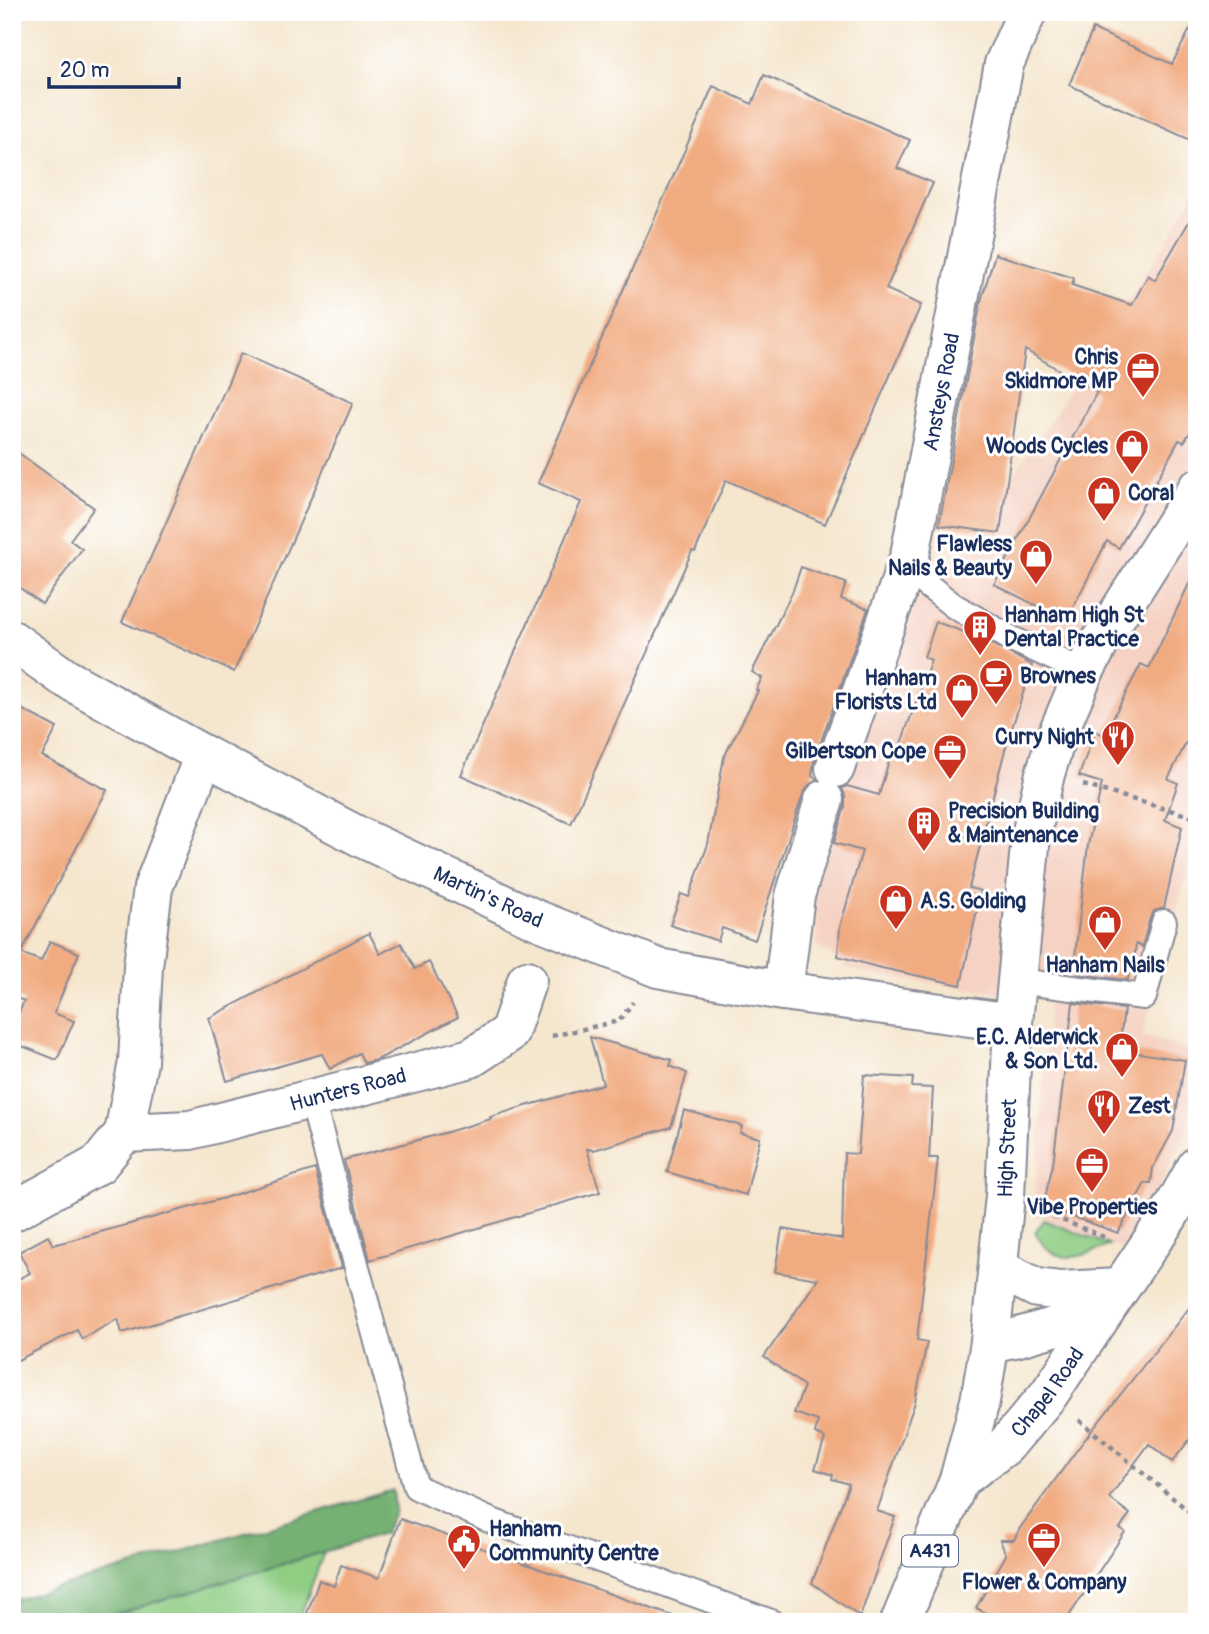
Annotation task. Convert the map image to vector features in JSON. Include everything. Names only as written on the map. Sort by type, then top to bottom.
[{"type":"street","name":"Ansteys Road","points":[[783,991],[795,896],[829,784],[911,555],[1004,64],[1027,12]]},
{"type":"street","name":"High Street","points":[[900,1622],[959,1480],[980,1401],[999,1269],[1013,1023],[1031,836],[1045,774],[1057,735],[1100,642],[1197,489]]},
{"type":"street","name":"Martin's Road","points":[[12,640],[65,678],[364,839],[535,919],[657,968],[783,991],[1013,1023]]},
{"type":"street","points":[[12,1212],[99,1164],[124,1133],[138,1062],[143,966],[153,888],[204,755]]},
{"type":"street","points":[[509,1033],[527,980]]},
{"type":"street","name":"Hunters Road","points":[[124,1133],[190,1130],[312,1100],[471,1058],[509,1033]]},
{"type":"street","name":"Chapel Road","points":[[959,1480],[1005,1446],[1049,1394],[1168,1217],[1196,1169]]},
{"type":"street","points":[[999,1269],[1037,1288],[1060,1291],[1120,1287]]},
{"type":"street","name":"Chapel Road","points":[[990,1342],[1015,1338],[1067,1323],[1120,1287]]},
{"type":"lane","points":[[911,555],[927,585],[954,606],[1012,639],[1084,672]]},
{"type":"lane","points":[[1017,981],[1144,997],[1164,922]]},
{"type":"lane","points":[[312,1100],[416,1487],[489,1520],[771,1622]]},
{"type":"path","points":[[1045,774],[1197,818]]},
{"type":"path","points":[[509,1033],[550,1037],[619,1021],[657,968]]},
{"type":"path","points":[[1004,1196],[1143,1254]]},
{"type":"path","points":[[1049,1394],[1197,1518]]},
{"type":"shaded area","points":[[1197,188],[1197,837],[1142,1036],[1191,1051],[1190,1123],[1129,1251],[1034,1214],[1049,1001],[854,971],[817,946],[816,885],[825,843],[910,609],[949,570],[1165,244]]},
{"type":"green space","points":[[1044,1220],[1109,1245],[1078,1256],[1059,1255],[1050,1251],[1035,1232]]},
{"type":"green space","points":[[393,1490],[395,1510],[384,1534],[88,1622],[12,1622],[14,1600]]},
{"type":"green space","points":[[324,1552],[298,1622],[88,1622]]},
{"type":"building","points":[[1197,16],[1197,143],[1069,85],[1093,29],[1172,64]]},
{"type":"building","points":[[764,75],[910,140],[897,168],[933,183],[886,289],[921,305],[825,524],[726,480],[571,824],[461,775],[581,502],[538,483],[713,86],[752,104]]},
{"type":"building","points":[[1197,208],[1197,421],[1184,442],[1179,440],[1119,548],[1107,541],[1066,621],[994,584],[1097,392],[1025,350],[1000,533],[939,525],[981,301],[995,254],[1074,278],[1072,285],[1132,305],[1148,275],[1155,280]]},
{"type":"building","points":[[241,353],[353,403],[234,672],[122,622]]},
{"type":"building","points":[[12,448],[94,508],[70,540],[82,549],[42,604],[12,582]]},
{"type":"building","points":[[801,567],[846,583],[841,599],[868,609],[814,761],[812,776],[817,780],[809,785],[803,794],[755,940],[722,928],[718,941],[670,925],[681,894],[689,897],[708,844],[724,757],[758,691],[756,690],[762,678],[752,672],[792,593]]},
{"type":"building","points":[[1197,567],[1197,721],[1168,779],[1178,783],[1165,820],[1182,827],[1164,908],[1154,911],[1150,918],[1142,947],[1136,944],[1133,972],[1129,971],[1128,980],[1078,974],[1079,965],[1074,964],[1088,845],[1102,783],[1079,776],[1095,731],[1104,735],[1141,664],[1149,668]]},
{"type":"building","points":[[936,622],[978,637],[1032,665],[1005,750],[969,888],[981,891],[961,985],[838,956],[840,927],[862,851],[834,843],[845,806],[842,788],[847,786],[879,795],[892,750],[898,752],[931,660],[924,657]]},
{"type":"building","points":[[12,704],[57,728],[42,756],[107,790],[21,953],[41,961],[50,941],[79,953],[54,1013],[74,1021],[57,1060],[12,1042],[12,1030],[24,1001],[12,996]]},
{"type":"building","points":[[369,933],[380,954],[401,943],[415,969],[429,962],[458,1017],[377,1060],[364,1063],[359,1053],[330,1069],[322,1054],[227,1081],[209,1018]]},
{"type":"building","points":[[1073,1003],[1124,1009],[1119,1050],[1185,1060],[1173,1131],[1153,1168],[1151,1183],[1145,1183],[1118,1233],[1043,1206],[1053,1164]]},
{"type":"building","points":[[590,1037],[672,1060],[670,1066],[687,1073],[671,1127],[594,1150],[587,1149],[600,1192],[370,1260],[344,1160],[444,1133],[603,1084]]},
{"type":"building","points":[[864,1075],[913,1078],[912,1087],[933,1088],[929,1158],[938,1158],[917,1340],[927,1342],[915,1402],[877,1511],[895,1517],[860,1617],[812,1583],[849,1484],[832,1479],[833,1475],[815,1469],[825,1438],[815,1434],[818,1421],[794,1413],[804,1386],[764,1357],[818,1279],[775,1272],[782,1229],[842,1239],[844,1153],[858,1154]]},
{"type":"building","points":[[684,1110],[742,1126],[740,1133],[760,1138],[746,1195],[667,1172]]},
{"type":"building","points":[[315,1169],[342,1268],[122,1333],[118,1319],[82,1339],[77,1330],[12,1363],[12,1282],[30,1273],[19,1252],[48,1236],[53,1245],[224,1198]]},
{"type":"building","points":[[1197,1298],[1197,1430],[1172,1462],[1149,1444],[1109,1498],[1130,1514],[1120,1528],[1125,1532],[1065,1622],[1003,1622],[976,1608],[1006,1555],[1000,1540],[1014,1540],[1082,1443]]},
{"type":"building","name":"Hanham Community Centre","points":[[400,1519],[675,1617],[674,1622],[304,1622],[319,1580],[334,1586],[341,1565],[379,1578]]},
{"type":"place","name":"Chris Skidmore MP","points":[[1143,399]]},
{"type":"place","name":"Woods Cycles","points":[[1132,476]]},
{"type":"place","name":"Coral","points":[[1104,523]]},
{"type":"place","name":"Flawless Nails & Beauty","points":[[1036,586]]},
{"type":"place","name":"Hanham High St Dental Practice","points":[[980,657]]},
{"type":"place","name":"Brownes","points":[[996,706]]},
{"type":"place","name":"Hanham Florists Ltd","points":[[962,720]]},
{"type":"place","name":"Curry Night","points":[[1118,767]]},
{"type":"place","name":"Gilbertson Cope","points":[[950,781]]},
{"type":"place","name":"Precision Building & Maintenance","points":[[924,853]]},
{"type":"place","name":"A.S. Golding","points":[[896,931]]},
{"type":"place","name":"Hanham Nails","points":[[1105,952]]},
{"type":"place","name":"E.C. Alderwick & Son Ltd.","points":[[1122,1079]]},
{"type":"place","name":"Zest","points":[[1104,1136]]},
{"type":"place","name":"Vibe Properties","points":[[1092,1194]]},
{"type":"place","name":"Flower & Company","points":[[1044,1569]]},
{"type":"place","name":"Hanham Community Centre","points":[[464,1571]]}]
